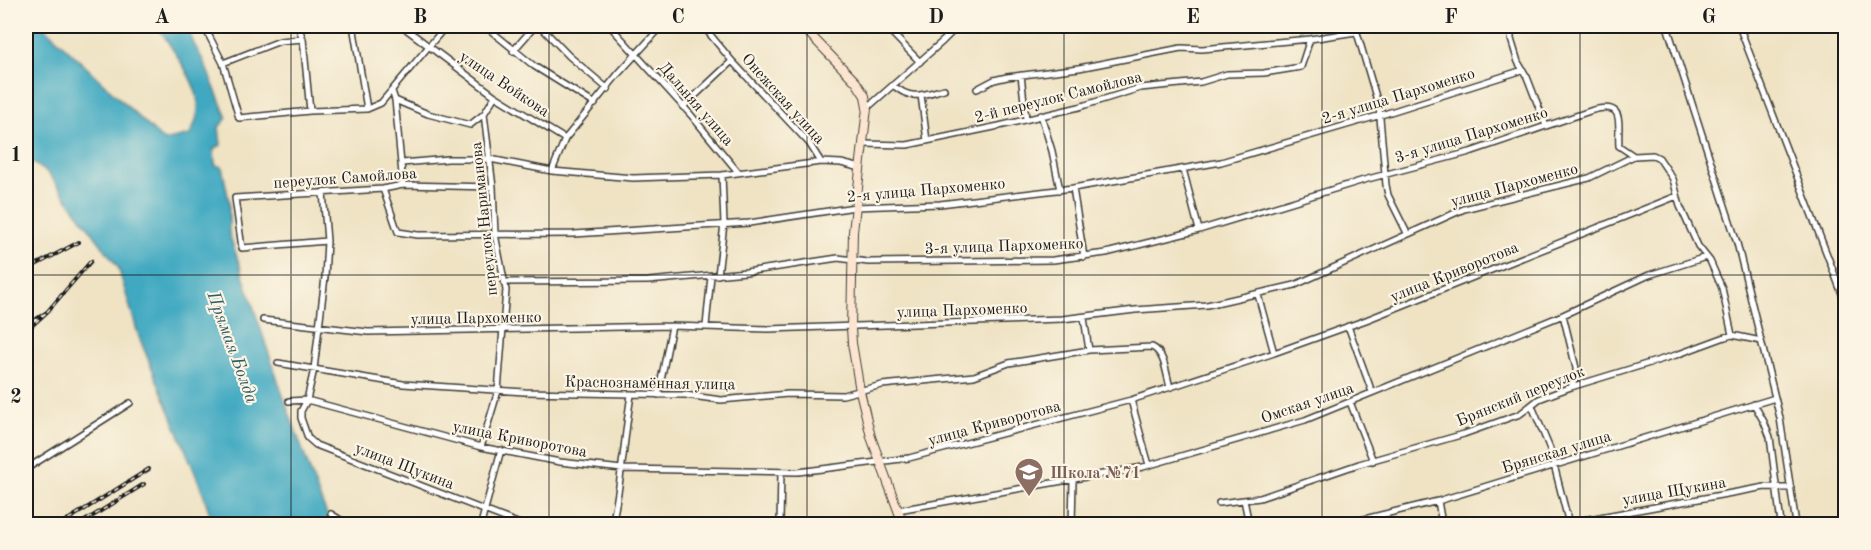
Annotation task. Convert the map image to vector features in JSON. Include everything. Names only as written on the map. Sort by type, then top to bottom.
[{"type":"street","points":[[204,26],[223,63],[239,118],[310,111],[367,109],[381,103],[446,26]]},
{"type":"street","points":[[298,26],[303,39],[310,111]]},
{"type":"street","points":[[359,26],[354,31],[367,109]]},
{"type":"street","name":"улица Войкова","points":[[402,26],[495,96],[565,139]]},
{"type":"street","points":[[485,26],[513,51],[595,104]]},
{"type":"street","points":[[513,51],[535,26]]},
{"type":"street","points":[[540,26],[569,56],[608,89]]},
{"type":"street","name":"Дальняя улица","points":[[610,26],[738,172]]},
{"type":"street","points":[[552,171],[565,139],[618,74],[662,26]]},
{"type":"street","name":"Онежская улица","points":[[703,26],[732,61],[809,143],[820,162]]},
{"type":"street","points":[[802,26],[856,82],[865,96],[867,108],[855,207],[851,328],[860,391],[871,437],[903,525]]},
{"type":"street","points":[[885,26],[920,62]]},
{"type":"street","points":[[867,108],[958,26]]},
{"type":"street","points":[[1511,26],[1511,39],[1518,62],[1546,126]]},
{"type":"street","points":[[1666,26],[1737,243],[1775,398],[1797,525]]},
{"type":"street","points":[[1739,26],[1845,304]]},
{"type":"street","points":[[977,89],[994,80],[1079,68],[1181,48],[1202,49],[1310,39],[1355,29],[1381,115],[1388,195],[1407,233]]},
{"type":"street","points":[[223,63],[280,41],[303,39]]},
{"type":"street","name":"2-й переулок Самойлова","points":[[863,144],[907,145],[1079,107],[1140,88],[1201,82],[1227,74],[1257,74],[1290,70],[1300,67],[1310,39]]},
{"type":"street","points":[[683,107],[732,61]]},
{"type":"street","name":"2-я улица Пархоменко","points":[[383,189],[398,232],[418,236],[574,234],[749,223],[855,207],[940,204],[1060,190],[1221,162],[1523,70]]},
{"type":"street","points":[[1020,75],[1026,119]]},
{"type":"street","points":[[893,86],[903,94],[910,96],[944,89]]},
{"type":"street","points":[[392,91],[395,100],[403,185]]},
{"type":"street","points":[[921,95],[927,141]]},
{"type":"street","points":[[395,100],[428,114],[470,125],[484,114],[495,96]]},
{"type":"street","name":"3-я улица Пархоменко","points":[[504,282],[648,281],[715,275],[838,258],[868,262],[1053,260],[1106,254],[1199,230],[1293,200],[1470,152],[1608,107],[1616,111],[1620,118],[1619,146],[1634,156]]},
{"type":"street","name":"переулок Нариманова","points":[[482,447],[498,391],[506,290],[495,234],[493,187],[484,114]]},
{"type":"street","points":[[1041,115],[1052,151],[1060,190]]},
{"type":"street","points":[[1634,156],[1653,154],[1659,158],[1673,179],[1677,196],[1698,246],[1710,261],[1722,288],[1732,335],[1761,341]]},
{"type":"street","name":"улица Пархоменко","points":[[263,320],[368,332],[672,326],[768,329],[851,328],[1084,318],[1135,310],[1207,305],[1294,285],[1464,209],[1589,178],[1634,156]]},
{"type":"street","points":[[402,164],[448,159],[490,159],[552,171],[633,178],[722,175],[820,162],[861,168]]},
{"type":"street","points":[[1184,169],[1199,230]]},
{"type":"street","points":[[706,326],[723,224],[722,175]]},
{"type":"street","name":"переулок Самойлова","points":[[327,241],[242,248],[235,198],[383,189],[403,185],[493,187]]},
{"type":"street","points":[[1073,188],[1084,257]]},
{"type":"street","points":[[307,400],[320,326],[327,241],[323,192]]},
{"type":"street","name":"улица Криворотова","points":[[289,401],[307,400],[482,447],[560,462],[622,469],[781,472],[824,470],[909,458],[1131,400],[1274,353],[1348,327],[1677,196]]},
{"type":"street","name":"Омская улица","points":[[898,510],[1074,481],[1149,465],[1305,420],[1563,315],[1648,275],[1706,257]]},
{"type":"street","points":[[1258,295],[1274,353]]},
{"type":"street","points":[[1563,315],[1576,368],[1571,387]]},
{"type":"street","points":[[1084,318],[1089,350]]},
{"type":"street","points":[[658,395],[672,326]]},
{"type":"street","points":[[1348,327],[1372,392]]},
{"type":"street","name":"Брянский переулок","points":[[1219,503],[1278,492],[1373,460],[1464,434],[1520,414],[1539,399],[1571,387],[1676,355],[1732,335]]},
{"type":"street","name":"Краснознамённая улица","points":[[278,363],[403,384],[498,391],[685,395],[721,400],[788,394],[843,395],[882,385],[974,376],[1009,363],[1089,350],[1152,347],[1158,350],[1170,387]]},
{"type":"street","points":[[612,525],[620,492],[622,450],[631,395]]},
{"type":"street","name":"Брянская улица","points":[[1344,525],[1366,522],[1438,501],[1775,398]]},
{"type":"street","name":"улица Щукина","points":[[307,400],[300,418],[308,438],[316,445],[520,525]]},
{"type":"street","points":[[1131,400],[1149,465]]},
{"type":"street","points":[[1350,402],[1373,460]]},
{"type":"street","points":[[26,469],[130,403]]},
{"type":"street","points":[[1754,404],[1770,438],[1774,487],[1781,525]]},
{"type":"street","points":[[1532,406],[1555,465],[1568,524]]},
{"type":"street","points":[[481,525],[501,450]]},
{"type":"street","points":[[780,525],[781,472]]},
{"type":"street","points":[[1072,525],[1074,481]]},
{"type":"street","name":"улица Щукина","points":[[1561,525],[1774,487],[1791,488]]},
{"type":"street","points":[[1244,500],[1249,525]]},
{"type":"street","points":[[1438,501],[1442,525]]},
{"type":"street","points":[[331,514],[347,525]]},
{"type":"water","name":"Прямая Болда","points":[[26,26],[43,26],[164,141],[190,135],[198,112],[198,103],[188,73],[158,26],[187,26],[227,118],[219,127],[221,145],[214,149],[215,165],[222,167],[229,201],[229,233],[281,390],[331,524],[213,524],[202,490],[139,337],[118,267],[48,173],[26,158]]},
{"type":"railway","points":[[26,270],[79,242]]},
{"type":"railway","points":[[47,312],[91,261]]},
{"type":"railway","points":[[26,326],[47,312],[26,331]]},
{"type":"railway","points":[[61,524],[149,469]]},
{"type":"railway","points":[[80,524],[144,484]]},
{"type":"place","name":"Школа №71","points":[[1029,498]]}]
